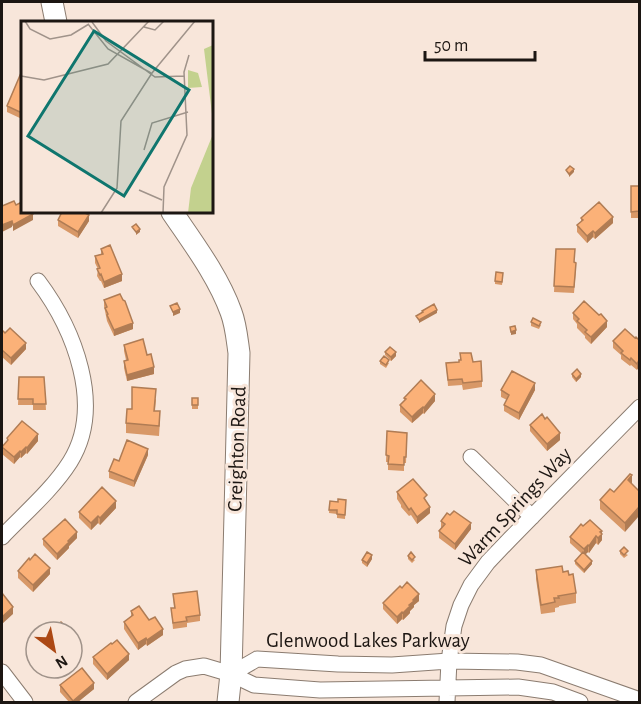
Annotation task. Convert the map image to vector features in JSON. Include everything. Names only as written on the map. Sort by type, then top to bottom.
[{"type":"main road","points":[[52,2],[56,21]]},
{"type":"main road","name":"Creighton Road","points":[[173,213],[219,285],[231,312],[237,334],[239,353],[231,674],[228,702]]},
{"type":"street","points":[[2,537],[63,473],[78,447],[86,418],[86,389],[79,363],[61,317],[38,281]]},
{"type":"street","name":"Warm Springs Way","points":[[448,695],[449,661],[454,626],[471,585],[488,562],[639,407]]},
{"type":"street","points":[[471,457],[532,517]]},
{"type":"street","name":"Glenwood Lakes Parkway","points":[[231,674],[257,659],[392,665],[449,661],[517,662],[541,665],[639,700]]},
{"type":"street","points":[[136,702],[176,673],[204,666],[231,674],[254,685],[448,695],[518,687],[553,692],[580,702]]},
{"type":"street","points":[[2,672],[25,702]]},
{"type":"building","points":[[21,73],[21,113],[7,106]]},
{"type":"building","points":[[570,166],[574,169],[569,174],[566,170]]},
{"type":"building","points":[[631,186],[639,186],[639,211],[631,212]]},
{"type":"building","points":[[14,201],[16,205],[21,202],[21,213],[33,214],[13,225],[12,221],[2,225],[2,206]]},
{"type":"building","points":[[599,202],[613,217],[595,233],[593,231],[587,236],[577,225],[583,220],[581,218]]},
{"type":"building","points":[[62,213],[89,215],[78,232],[58,220]]},
{"type":"building","points":[[136,224],[140,229],[136,232],[132,227]]},
{"type":"building","points":[[110,245],[122,274],[104,282],[97,269],[100,268],[95,256],[103,254],[101,249]]},
{"type":"building","points":[[556,249],[575,249],[574,287],[554,286]]},
{"type":"building","points":[[496,272],[503,273],[502,282],[495,281]]},
{"type":"building","points":[[120,294],[133,323],[114,330],[107,315],[104,300]]},
{"type":"building","points":[[584,301],[607,321],[591,337],[573,313]]},
{"type":"building","points":[[177,303],[180,309],[173,312],[170,306]]},
{"type":"building","points":[[434,304],[437,310],[419,320],[416,316]]},
{"type":"building","points":[[533,318],[541,322],[539,326],[531,322]]},
{"type":"building","points":[[515,326],[516,330],[511,332],[510,327]]},
{"type":"building","points":[[10,328],[26,343],[11,358],[2,350],[2,330],[5,333]]},
{"type":"building","points":[[625,329],[639,340],[637,364],[621,353],[623,351],[613,341]]},
{"type":"building","points":[[143,339],[147,355],[151,354],[154,367],[127,375],[124,361],[128,360],[124,345]]},
{"type":"building","points":[[390,347],[396,352],[391,357],[385,352]]},
{"type":"building","points":[[460,353],[471,353],[473,362],[481,361],[482,381],[463,383],[462,379],[448,380],[446,363],[459,362]]},
{"type":"building","points":[[384,356],[389,360],[386,365],[380,361]]},
{"type":"building","points":[[577,369],[581,374],[576,379],[572,374]]},
{"type":"building","points":[[512,371],[535,383],[519,413],[504,405],[509,395],[501,390]]},
{"type":"building","points":[[19,377],[44,377],[46,404],[33,404],[33,399],[18,399]]},
{"type":"building","points":[[421,380],[435,394],[424,408],[412,417],[400,405]]},
{"type":"building","points":[[132,387],[156,389],[154,411],[160,411],[159,426],[126,423],[127,409],[132,409]]},
{"type":"building","points":[[192,398],[198,398],[198,405],[192,405]]},
{"type":"building","points":[[542,414],[560,433],[547,444],[530,425]]},
{"type":"building","points":[[22,421],[38,434],[27,448],[14,457],[2,447]]},
{"type":"building","points":[[387,431],[407,433],[404,465],[388,464]]},
{"type":"building","points":[[127,440],[148,449],[134,481],[109,471],[114,459],[119,461]]},
{"type":"building","points":[[630,474],[632,475],[628,480],[639,491],[639,507],[625,523],[600,500],[610,489],[614,492]]},
{"type":"building","points":[[413,479],[427,495],[424,498],[430,507],[417,517],[411,508],[409,510],[397,492]]},
{"type":"building","points":[[102,487],[116,501],[100,518],[98,516],[91,523],[79,512]]},
{"type":"building","points":[[338,499],[346,500],[345,515],[337,514],[337,510],[329,510],[330,501],[338,502]]},
{"type":"building","points":[[454,511],[471,523],[455,544],[439,531],[445,524],[441,521],[447,513],[450,515]]},
{"type":"building","points":[[65,519],[77,532],[57,554],[43,539]]},
{"type":"building","points":[[590,520],[602,531],[600,532],[602,534],[598,538],[596,536],[584,549],[570,537],[581,524],[583,526]]},
{"type":"building","points":[[624,547],[628,551],[624,555],[620,551]]},
{"type":"building","points":[[367,552],[372,555],[367,563],[362,560]]},
{"type":"building","points":[[411,552],[415,557],[412,560],[408,556]]},
{"type":"building","points":[[583,552],[592,561],[584,570],[575,561]]},
{"type":"building","points":[[35,554],[50,568],[33,585],[18,571]]},
{"type":"building","points":[[562,566],[563,572],[568,571],[569,575],[573,574],[576,593],[558,596],[559,598],[554,598],[555,602],[541,605],[536,570]]},
{"type":"building","points":[[407,582],[419,594],[397,617],[383,603]]},
{"type":"building","points":[[197,591],[200,615],[186,617],[187,621],[173,623],[171,608],[175,608],[173,594]]},
{"type":"building","points":[[2,593],[13,607],[2,617]]},
{"type":"building","points":[[139,606],[149,620],[155,617],[163,629],[138,643],[124,622],[133,615],[131,611]]},
{"type":"building","points":[[117,640],[129,654],[107,674],[93,657]]},
{"type":"building","points":[[84,670],[94,683],[73,701],[60,685],[66,680],[84,680]]}]
